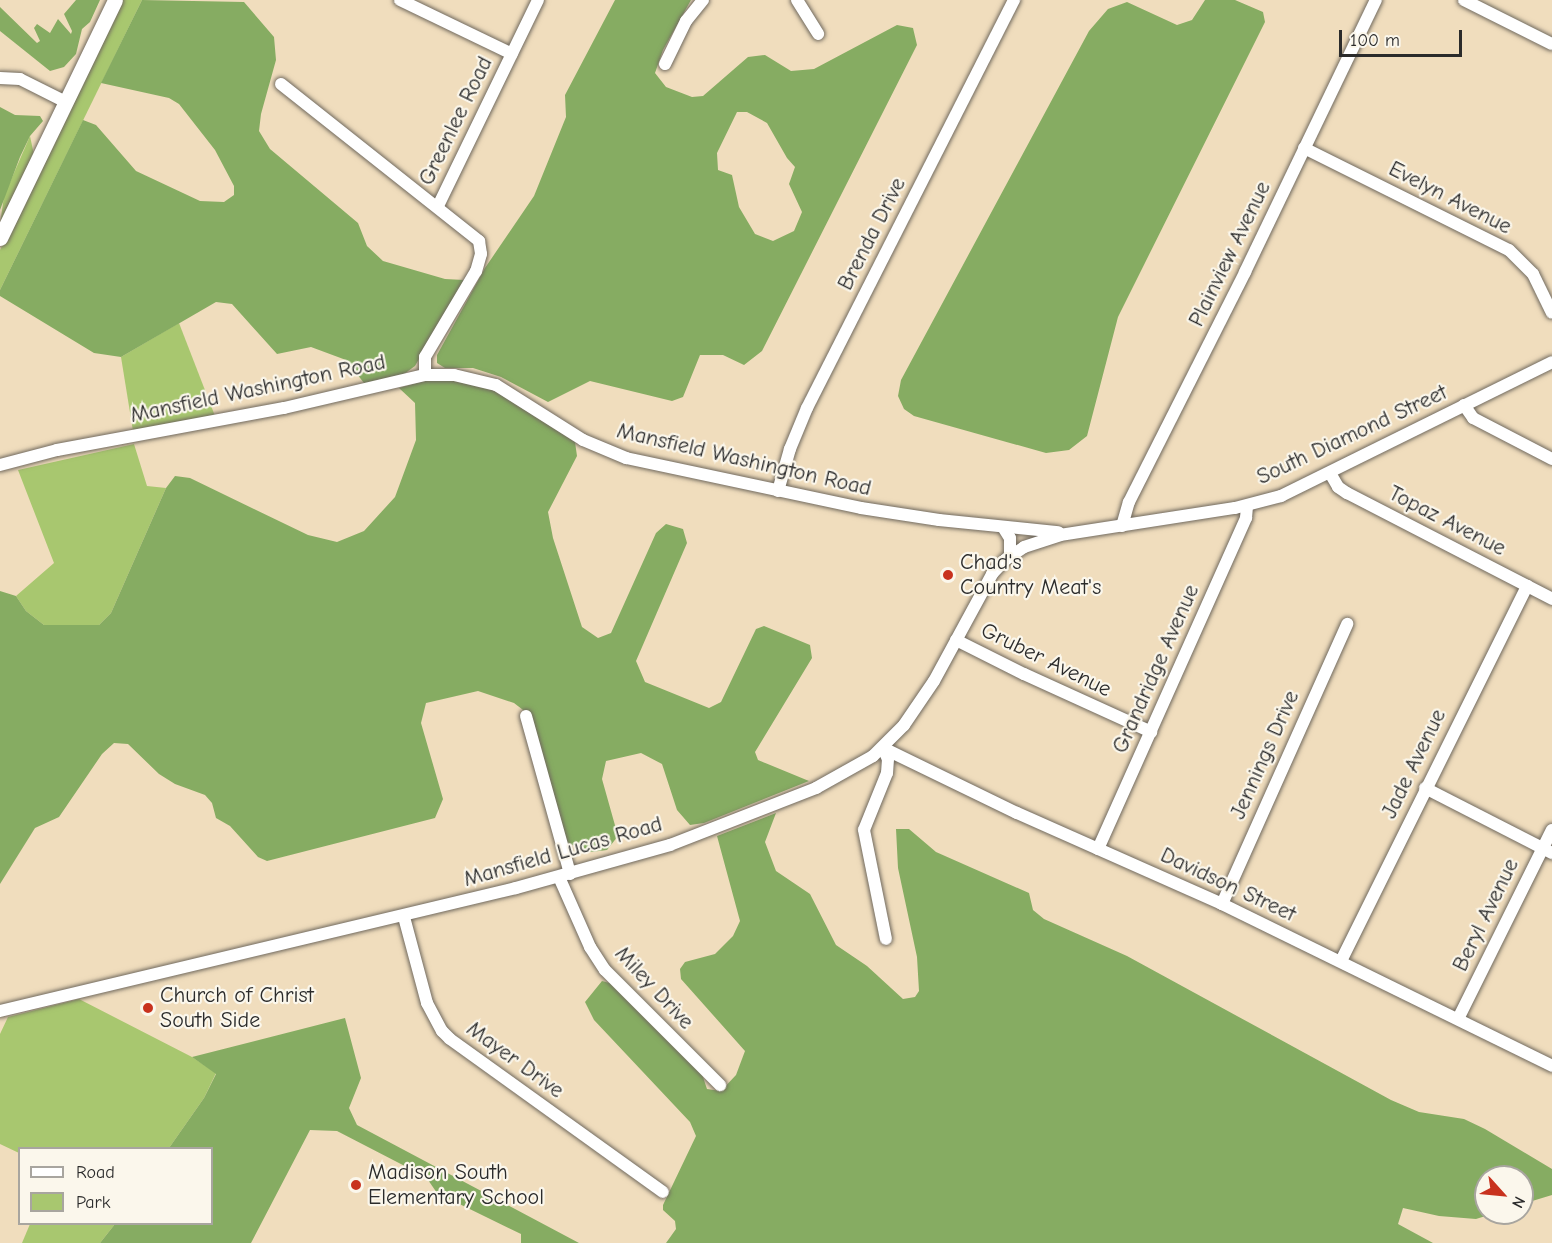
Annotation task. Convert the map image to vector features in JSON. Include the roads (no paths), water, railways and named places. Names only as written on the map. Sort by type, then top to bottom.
[{"type":"main road","points":[[0,238],[115,0]]},
{"type":"street","points":[[400,0],[512,54]]},
{"type":"street","name":"Greenlee Road","points":[[425,375],[425,357],[471,281],[481,254],[481,247],[474,234],[438,206],[538,0]]},
{"type":"street","points":[[665,64],[687,21],[703,0]]},
{"type":"street","points":[[797,0],[818,34]]},
{"type":"street","name":"Plainview Avenue","points":[[1122,526],[1129,502],[1241,281],[1376,0]]},
{"type":"street","points":[[1464,0],[1552,44]]},
{"type":"street","name":"Brenda Drive","points":[[778,491],[790,448],[807,408],[1012,1]]},
{"type":"street","points":[[0,78],[20,79],[66,102]]},
{"type":"street","points":[[281,84],[438,206]]},
{"type":"street","name":"Evelyn Avenue","points":[[1304,148],[1509,250],[1533,274],[1552,313]]},
{"type":"street","name":"South Diamond Street","points":[[1021,549],[1047,538],[1247,506],[1293,491],[1552,362]]},
{"type":"street","name":"Mansfield Washington Road","points":[[0,465],[57,450],[284,408],[425,375],[454,375],[485,380],[583,440],[619,456],[879,511],[1003,527],[1074,533]]},
{"type":"street","points":[[1464,405],[1473,418],[1552,459]]},
{"type":"street","name":"Topaz Avenue","points":[[1329,473],[1338,487],[1347,493],[1552,599]]},
{"type":"street","name":"Grandridge Avenue","points":[[1098,849],[1246,519],[1247,506]]},
{"type":"street","points":[[1003,527],[1010,538],[1010,556]]},
{"type":"street","name":"Mansfield Lucas Road","points":[[0,1011],[404,917],[564,875],[670,845],[837,778],[884,748],[923,699],[992,574],[1010,556],[1021,549]]},
{"type":"street","name":"Jade Avenue","points":[[1341,961],[1527,586]]},
{"type":"street","name":"Jennings Drive","points":[[1222,904],[1347,624]]},
{"type":"street","name":"Gruber Avenue","points":[[956,640],[1151,732]]},
{"type":"street","name":"Miley Drive","points":[[526,716],[564,875],[590,947],[605,970],[720,1085]]},
{"type":"street","points":[[884,748],[888,759],[887,774],[864,830],[886,939]]},
{"type":"street","name":"Davidson Street","points":[[884,748],[1017,813],[1222,904],[1552,1066]]},
{"type":"street","points":[[1425,788],[1547,851]]},
{"type":"street","name":"Beryl Avenue","points":[[1458,1019],[1547,851],[1552,830]]},
{"type":"street","name":"Mayer Drive","points":[[404,917],[427,1003],[437,1023],[450,1039],[663,1192]]},
{"type":"place","name":"Chad's Country Meat's","points":[[948,575]]},
{"type":"place","name":"Church of Christ South Side","points":[[148,1008]]},
{"type":"place","name":"Madison South Elementary School","points":[[356,1185]]}]
